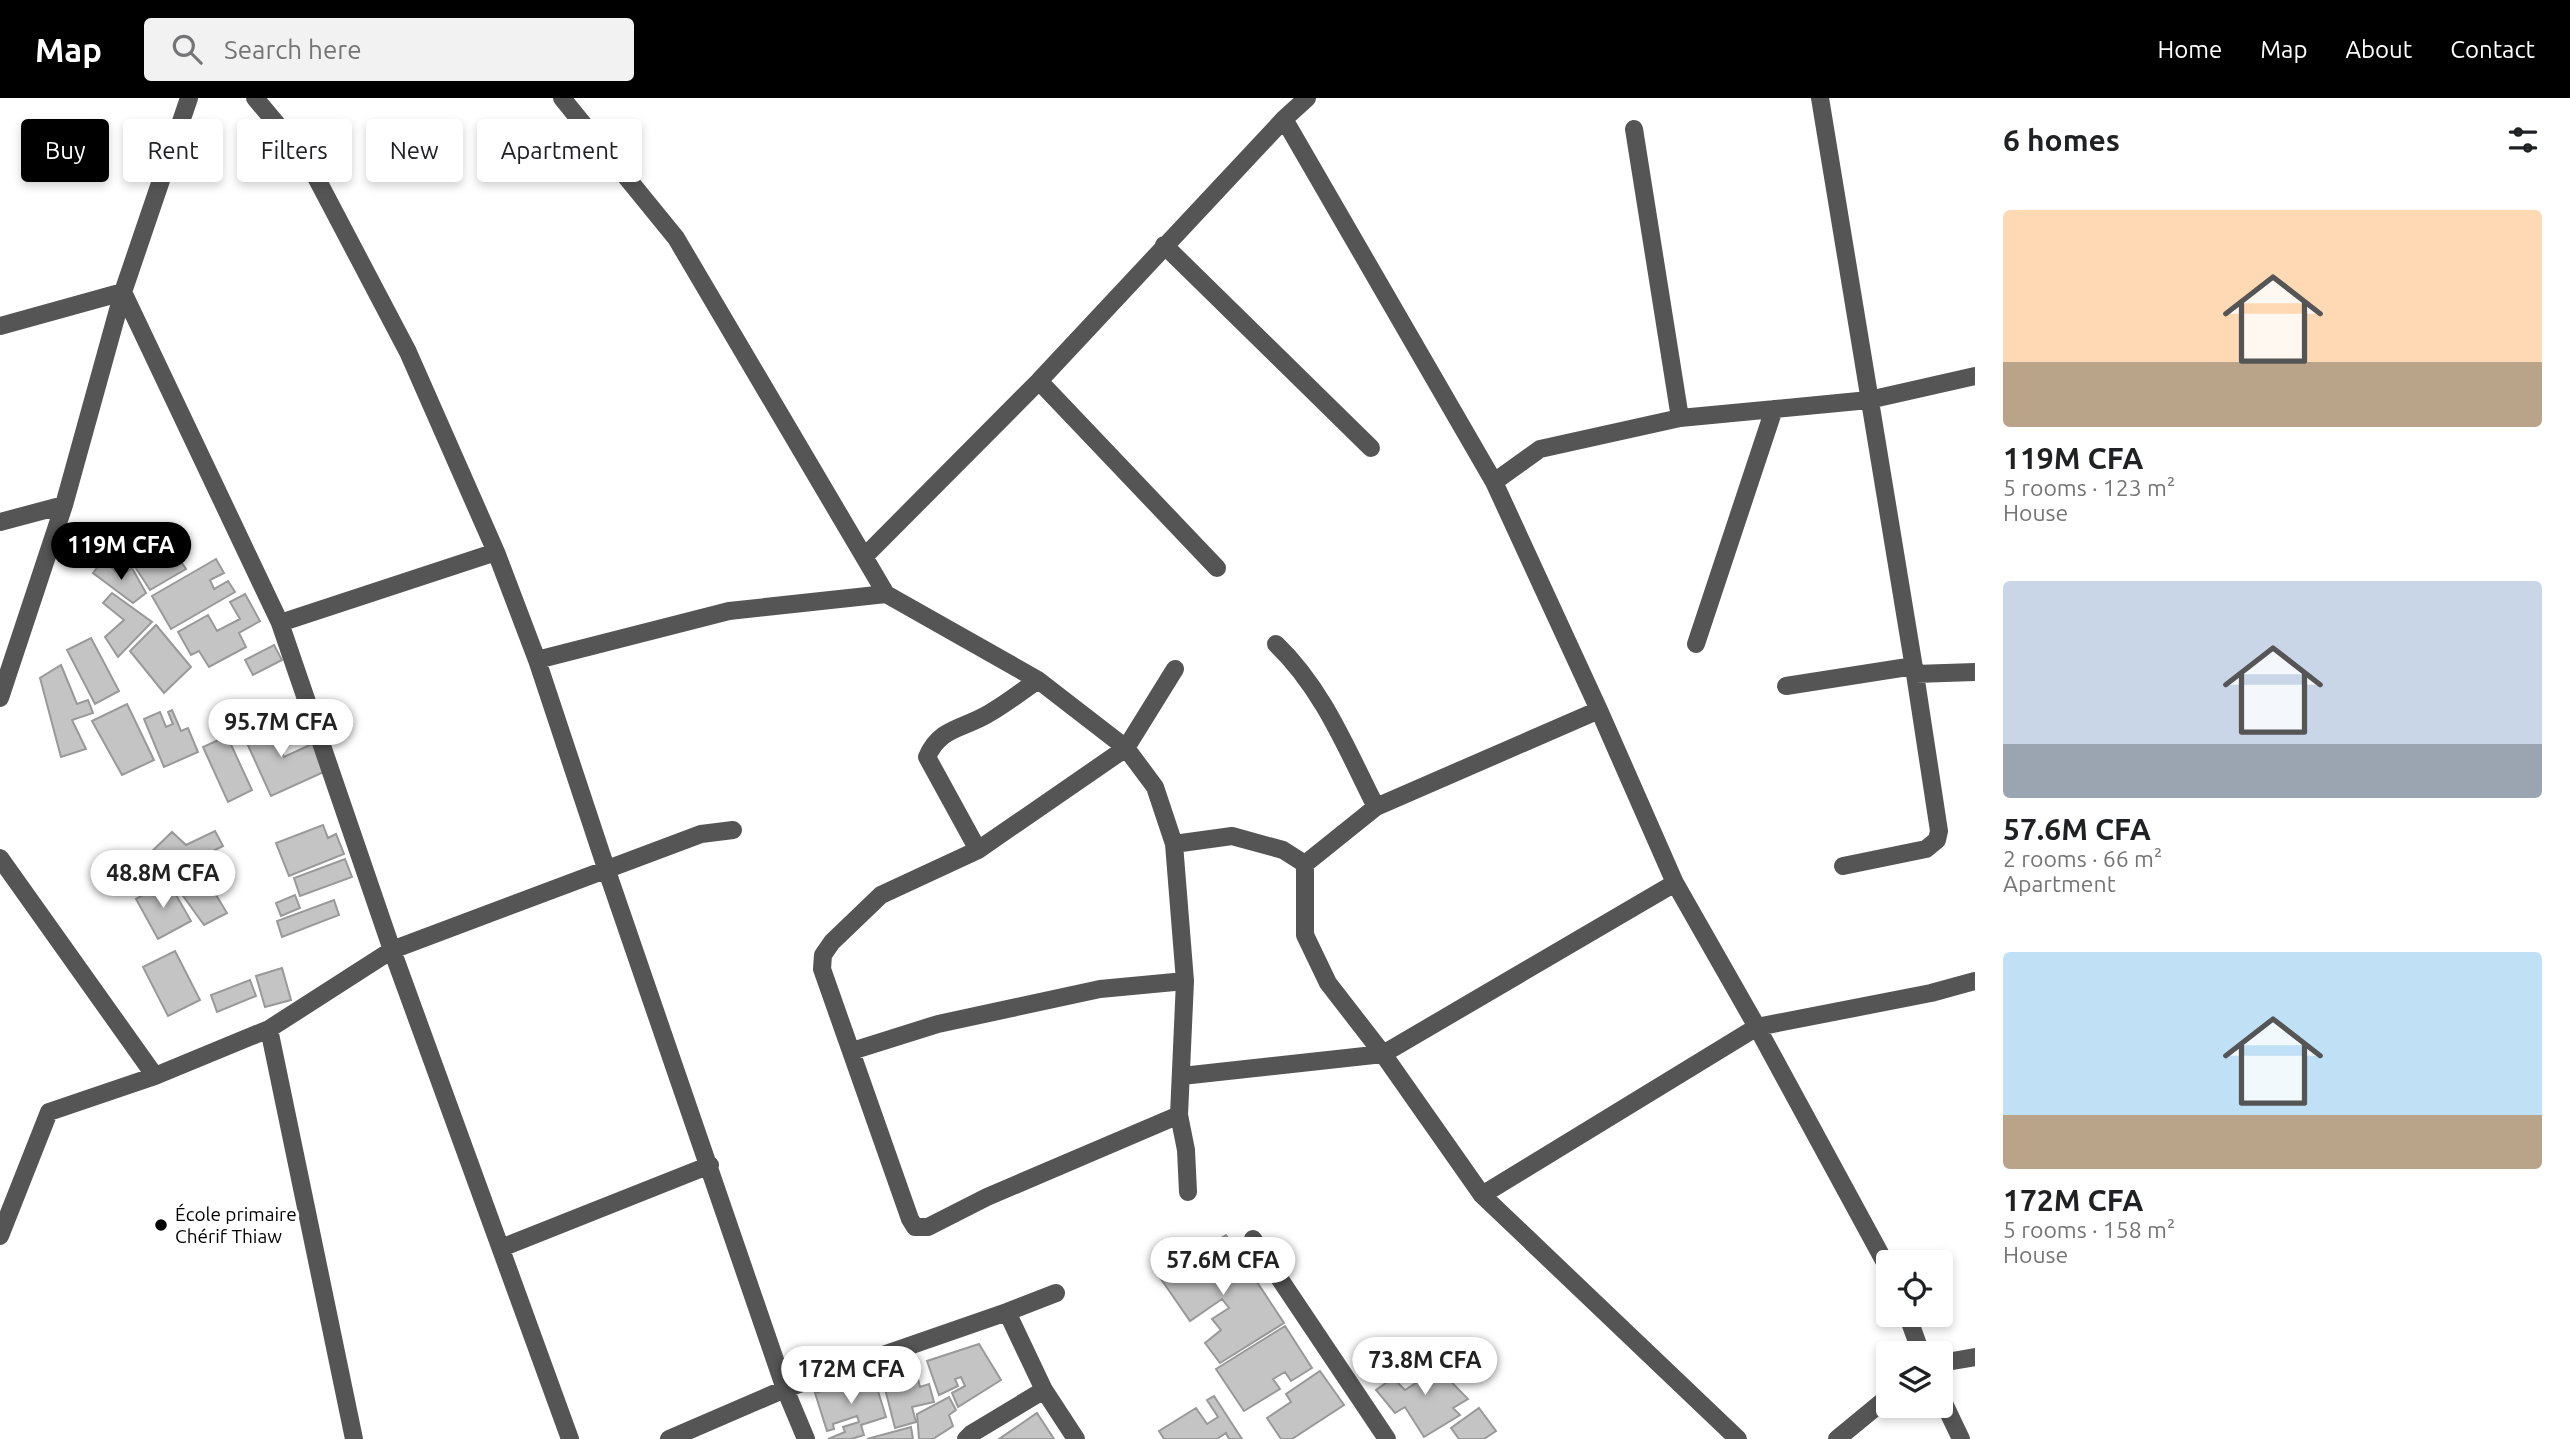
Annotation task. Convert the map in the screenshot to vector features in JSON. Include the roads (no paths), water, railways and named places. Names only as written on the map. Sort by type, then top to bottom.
[{"type":"street","points":[[256,98],[307,160],[408,352],[496,552],[537,660],[785,1389],[806,1439]]},
{"type":"street","points":[[562,98],[676,239],[886,594],[1038,680],[1126,748],[1156,787],[1174,844],[1185,981],[1179,1115],[1186,1150],[1188,1192]]},
{"type":"street","points":[[864,557],[1039,381],[1164,245],[1307,98]]},
{"type":"street","points":[[1820,98],[1868,400],[1915,670],[1939,831],[1937,840],[1926,849],[1843,866]]},
{"type":"street","points":[[0,698],[64,505],[123,292],[187,99]]},
{"type":"street","points":[[1284,119],[1494,482],[1675,883],[1878,1250]]},
{"type":"street","points":[[1634,129],[1680,418]]},
{"type":"street","points":[[1164,245],[1371,448]]},
{"type":"street","points":[[0,326],[123,292]]},
{"type":"street","points":[[123,292],[280,623],[392,950],[570,1439]]},
{"type":"street","points":[[1494,482],[1539,449],[1680,418],[1868,400],[1975,376]]},
{"type":"street","points":[[1039,381],[1217,568]]},
{"type":"street","points":[[1696,644],[1774,409]]},
{"type":"street","points":[[0,522],[64,505]]},
{"type":"street","points":[[280,623],[496,552]]},
{"type":"street","points":[[537,660],[729,611],[886,594]]},
{"type":"street","points":[[1276,645],[1294,661],[1322,701],[1376,807]]},
{"type":"street","points":[[1175,669],[1126,748],[978,850],[881,895],[832,942],[823,955],[822,969],[915,1227],[928,1227],[987,1197],[1179,1115]]},
{"type":"street","points":[[1786,685],[1915,670],[1975,672]]},
{"type":"street","points":[[978,850],[927,757],[933,744],[944,733],[987,715],[1038,680]]},
{"type":"street","points":[[1305,864],[1376,807],[1599,710]]},
{"type":"street","points":[[0,1236],[49,1112],[155,1076],[268,1029],[392,950],[701,834],[733,830]]},
{"type":"street","points":[[1174,844],[1233,835],[1283,850],[1305,864]]},
{"type":"street","points":[[0,858],[155,1076]]},
{"type":"street","points":[[1305,864],[1305,935],[1328,983],[1384,1054],[1482,1195],[1738,1439]]},
{"type":"street","points":[[1182,1076],[1384,1054],[1675,883]]},
{"type":"street","points":[[852,1051],[938,1024],[1087,992],[1185,981]]},
{"type":"street","points":[[1482,1195],[1757,1027],[1931,993],[1975,981]]},
{"type":"street","points":[[268,1029],[354,1439]]},
{"type":"street","points":[[501,1248],[710,1165]]},
{"type":"street","points":[[1253,1239],[1387,1439]]},
{"type":"street","points":[[669,1439],[785,1389],[1056,1293]]},
{"type":"street","points":[[1007,1312],[1044,1390],[1076,1439]]},
{"type":"street","points":[[1953,1361],[1975,1357]]},
{"type":"street","points":[[966,1439],[1044,1390]]},
{"type":"street","points":[[1837,1439],[1876,1407]]},
{"type":"street","points":[[1951,1418],[1961,1439]]},
{"type":"place","name":"École primaire Chérif Thiaw","points":[[161,1225]]}]
